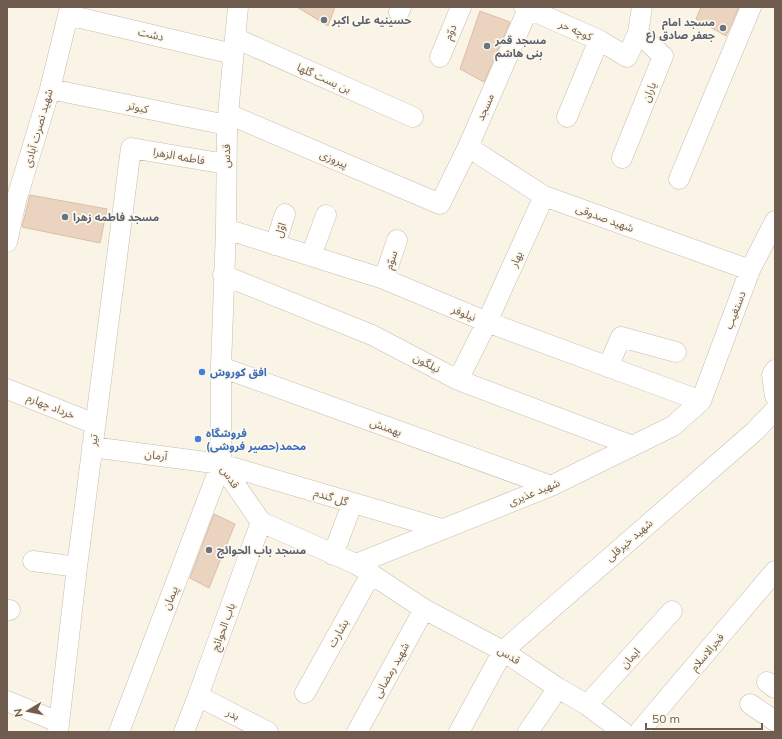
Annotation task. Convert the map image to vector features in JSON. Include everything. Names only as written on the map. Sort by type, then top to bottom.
[{"type":"street","name":"قدس","points":[[238,7],[227,120],[226,229],[223,275],[221,367],[221,464],[261,522],[363,569],[424,609],[503,651],[558,688],[587,705],[623,732]]},
{"type":"street","name":"دوّم","points":[[440,57],[461,7]]},
{"type":"street","points":[[638,33],[642,7]]},
{"type":"street","points":[[679,179],[751,7]]},
{"type":"street","name":"کوچه حر","points":[[526,8],[599,40],[627,57],[638,33]]},
{"type":"street","name":"مسجد","points":[[440,204],[468,147],[526,8]]},
{"type":"street","name":"دشت","points":[[69,11],[234,46]]},
{"type":"street","name":"شهید نصرت آبادی","points":[[7,242],[12,200],[50,89],[69,11]]},
{"type":"street","name":"یاران","points":[[622,158],[663,56],[638,33]]},
{"type":"street","points":[[567,116],[599,40]]},
{"type":"street","name":"بن بست گلها","points":[[234,46],[413,117]]},
{"type":"street","name":"کبوتر","points":[[50,89],[227,120]]},
{"type":"street","name":"پیروزی","points":[[227,120],[440,204]]},
{"type":"street","name":"شهید صدوقی","points":[[468,147],[544,196],[750,270]]},
{"type":"street","name":"فاطمه الزهرا","points":[[131,148],[226,164]]},
{"type":"street","name":"تیر","points":[[58,727],[92,447],[131,148]]},
{"type":"street","name":"بهار","points":[[458,380],[487,322],[544,196]]},
{"type":"street","name":"اوّل","points":[[275,245],[285,214]]},
{"type":"street","points":[[311,256],[326,215]]},
{"type":"street","name":"دستغیب","points":[[701,401],[750,270],[775,221]]},
{"type":"street","name":"نیلوفر","points":[[226,229],[384,280],[487,322],[701,401]]},
{"type":"street","name":"سوّم","points":[[384,280],[397,240]]},
{"type":"street","name":"نیلگون","points":[[223,275],[372,335],[458,380],[633,446]]},
{"type":"street","points":[[608,367],[621,337],[676,352]]},
{"type":"street","name":"بهمنش","points":[[221,367],[551,486]]},
{"type":"street","points":[[775,370],[772,375],[775,396]]},
{"type":"street","name":"خرداد چهارم","points":[[7,388],[95,424]]},
{"type":"street","name":"شهید عذیری","points":[[363,569],[442,529],[551,486],[633,446],[673,426],[701,401]]},
{"type":"street","name":"شهید خیرقلی","points":[[503,651],[755,431],[775,410]]},
{"type":"street","name":"آرمان","points":[[92,447],[221,464]]},
{"type":"street","name":"گل گندم","points":[[221,464],[352,504],[442,529]]},
{"type":"street","name":"پیمان","points":[[119,732],[221,464]]},
{"type":"street","points":[[333,555],[352,504]]},
{"type":"street","name":"باب الحوائج","points":[[184,732],[261,522]]},
{"type":"street","points":[[33,561],[77,567]]},
{"type":"street","name":"بشارت","points":[[306,693],[363,569]]},
{"type":"street","name":"فجرالاسلام","points":[[639,732],[775,572]]},
{"type":"street","name":"شهید رمضانی","points":[[357,732],[424,609]]},
{"type":"street","name":"ایمان","points":[[587,705],[672,611]]},
{"type":"street","points":[[459,732],[503,651]]},
{"type":"street","points":[[528,732],[558,688]]},
{"type":"street","name":"بدر","points":[[198,696],[268,732]]},
{"type":"street","points":[[7,701],[58,727]]},
{"type":"street","points":[[750,704],[775,721]]},
{"type":"building","name":"حسینیه علی اکبر","points":[[297,7],[335,7],[328,26]]},
{"type":"building","name":"مسجد امام جعفر صادق (ع","points":[[701,7],[739,7],[726,36],[696,19]]},
{"type":"building","name":"مسجد قمر بنی هاشم","points":[[480,11],[510,22],[484,82],[460,69]]},
{"type":"building","name":"مسجد فاطمه زهرا","points":[[30,195],[107,209],[100,243],[22,227]]},
{"type":"building","name":"مسجد باب الحوائج","points":[[214,514],[235,524],[209,588],[190,578]]},
{"type":"place","name":"حسینیه علی اکبر","points":[[324,20]]},
{"type":"place","name":"مسجد امام جعفر صادق (ع","points":[[723,28]]},
{"type":"place","name":"مسجد قمر بنی هاشم","points":[[487,46]]},
{"type":"place","name":"مسجد فاطمه زهرا","points":[[65,217]]},
{"type":"place","name":"افق کوروش","points":[[202,372]]},
{"type":"place","name":"فروشگاه محمد(حصیر فروشی)","points":[[198,439]]},
{"type":"place","name":"مسجد باب الحوائج","points":[[209,550]]}]
